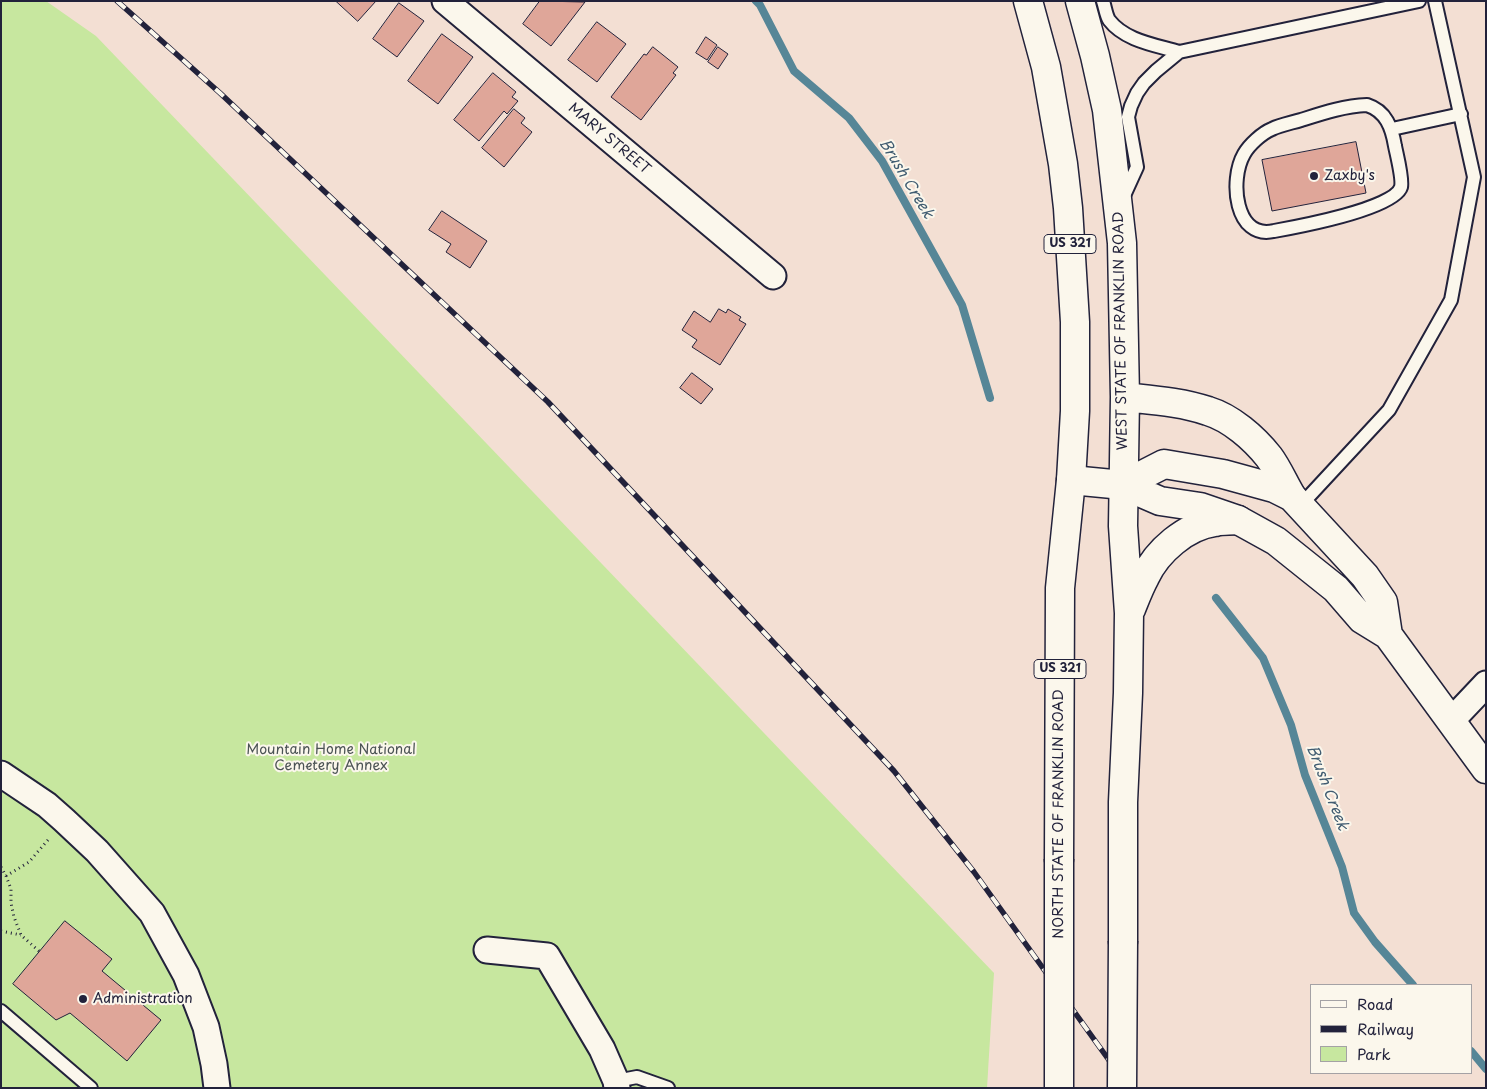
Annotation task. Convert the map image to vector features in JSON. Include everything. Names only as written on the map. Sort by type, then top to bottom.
[{"type":"main road","name":"US 321","points":[[1028,1],[1046,67],[1056,120],[1068,208],[1075,341],[1075,411],[1071,480]]},
{"type":"main road","name":"WEST STATE OF FRANKLIN ROAD","points":[[1080,1],[1107,110],[1119,207],[1122,243],[1125,397],[1123,485]]},
{"type":"main road","points":[[1125,397],[1160,401],[1208,411],[1228,420],[1244,432],[1269,457],[1296,502],[1365,576],[1383,602],[1388,635]]},
{"type":"main road","points":[[1123,485],[1164,464],[1223,474],[1274,488],[1296,502]]},
{"type":"main road","points":[[1071,480],[1123,485],[1160,501],[1200,507],[1238,520],[1276,541],[1336,590],[1362,619],[1388,635],[1486,769]]},
{"type":"main road","name":"NORTH STATE OF FRANKLIN ROAD","points":[[1059,1088],[1060,588],[1071,480]]},
{"type":"main road","points":[[1122,1088],[1123,802],[1128,693],[1129,613],[1123,526],[1123,485]]},
{"type":"main road","points":[[1129,613],[1145,576],[1171,544],[1196,527],[1215,522],[1238,520]]},
{"type":"street","name":"MARY STREET","points":[[445,1],[773,276]]},
{"type":"street","points":[[1451,721],[1486,684]]},
{"type":"street","points":[[1,774],[48,805],[97,851],[152,913],[186,975],[206,1027],[217,1088]]},
{"type":"street","points":[[487,950],[547,956],[602,1049],[617,1084]]},
{"type":"lane","points":[[1103,1],[1109,19],[1124,33],[1138,40],[1179,52]]},
{"type":"lane","points":[[1119,207],[1138,168],[1128,117],[1131,106],[1144,83],[1179,52],[1419,1]]},
{"type":"lane","points":[[1296,502],[1389,410],[1451,300],[1474,177],[1436,1]]},
{"type":"lane","points":[[1367,105],[1379,110],[1392,129],[1402,185],[1397,194],[1385,201],[1346,216],[1266,233],[1253,227],[1243,218],[1235,189],[1237,169],[1244,153],[1257,139],[1271,129],[1352,106],[1367,105]]},
{"type":"lane","points":[[1392,129],[1460,114]]},
{"type":"lane","points":[[1,1011],[92,1088]]},
{"type":"lane","points":[[617,1084],[637,1077],[668,1088]]},
{"type":"path","points":[[6,876],[29,862],[64,820]]},
{"type":"path","points":[[1,867],[11,889],[14,917],[21,935],[40,952]]},
{"type":"path","points":[[1,932],[21,935]]},
{"type":"green space","name":"Mountain Home National Cemetery Annex","points":[[1,1],[46,1],[96,36],[994,973],[987,1088],[1,1088]]},
{"type":"building","points":[[336,1],[376,1],[358,21]]},
{"type":"building","points":[[540,1],[585,2],[551,46],[523,24]]},
{"type":"building","points":[[399,3],[424,21],[397,57],[373,39]]},
{"type":"building","points":[[597,22],[626,44],[597,82],[568,60]]},
{"type":"building","points":[[442,34],[473,57],[438,104],[408,81]]},
{"type":"building","points":[[706,37],[717,45],[707,60],[696,53]]},
{"type":"building","points":[[653,47],[678,67],[673,73],[676,75],[641,120],[611,97],[644,54],[646,55]]},
{"type":"building","points":[[718,47],[728,54],[718,69],[708,62]]},
{"type":"building","points":[[493,73],[516,92],[512,97],[518,101],[507,114],[504,111],[479,141],[454,120]]},
{"type":"building","points":[[514,109],[525,118],[521,123],[532,132],[504,167],[482,148]]},
{"type":"building","name":"Zaxby's","points":[[1356,142],[1366,193],[1272,211],[1262,160]]},
{"type":"building","points":[[442,211],[487,241],[470,268],[446,252],[451,244],[429,230]]},
{"type":"building","points":[[719,309],[726,313],[728,309],[741,317],[739,320],[746,324],[720,365],[692,347],[697,340],[682,330],[694,311],[710,322]]},
{"type":"building","points":[[692,373],[713,389],[701,404],[680,388]]},
{"type":"building","name":"Administration","points":[[65,921],[112,959],[102,971],[161,1020],[127,1061],[70,1013],[56,1020],[13,984]]},
{"type":"waterway","name":"Brush Creek","points":[[756,1],[760,5],[794,71],[849,118],[882,161],[962,305],[990,398]]},
{"type":"waterway","name":"Brush Creek","points":[[1216,598],[1263,658],[1291,725],[1305,775],[1342,867],[1354,913],[1375,942],[1412,984]]},
{"type":"waterway","name":"Brush Creek","points":[[1472,1052],[1486,1069]]},
{"type":"railway","points":[[117,1],[220,93],[548,402],[894,771],[974,872],[1129,1088]]},
{"type":"place","name":"Zaxby's","points":[[1314,176]]},
{"type":"place","name":"Administration","points":[[83,999]]}]
